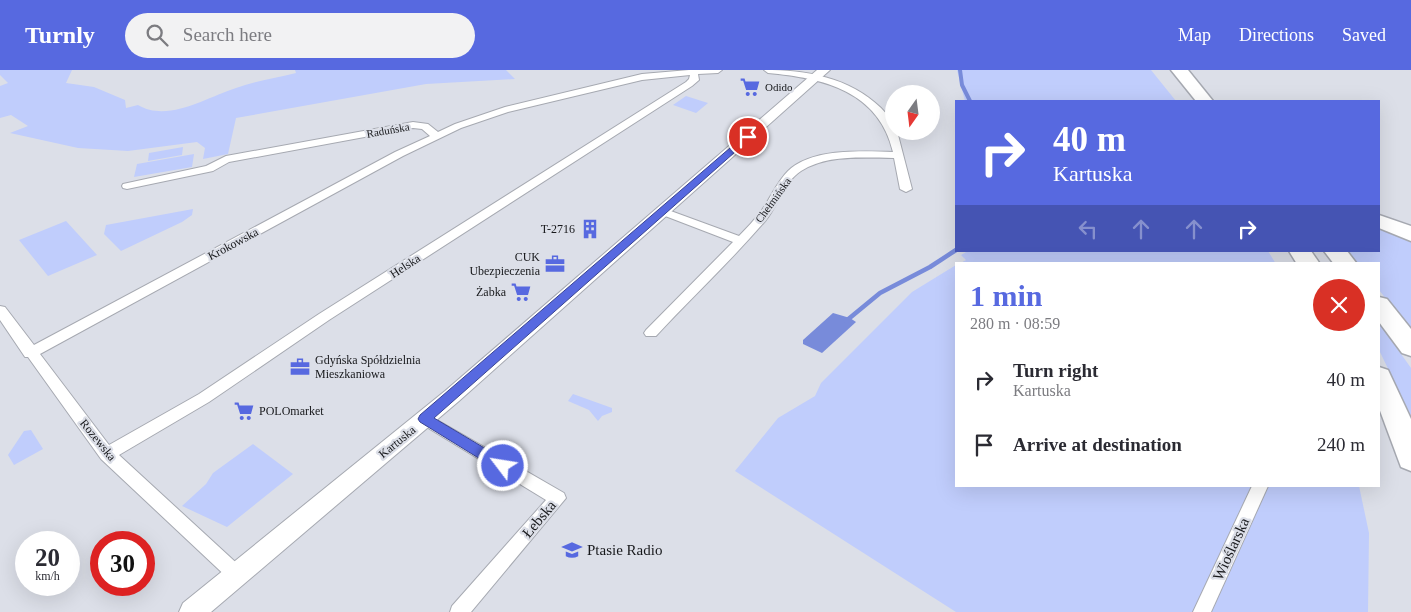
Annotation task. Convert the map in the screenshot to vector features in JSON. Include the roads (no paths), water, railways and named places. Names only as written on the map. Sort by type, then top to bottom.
[{"type":"highway","points":[[1162,70],[1190,94],[1203,100]]},
{"type":"highway","points":[[1179,70],[1190,94],[1209,100]]},
{"type":"highway","points":[[1380,220],[1411,234]]},
{"type":"highway","points":[[1336,252],[1344,262]]},
{"type":"highway","points":[[1380,305],[1411,347]]},
{"type":"highway","points":[[1380,379],[1401,428],[1411,459]]},
{"type":"street","points":[[436,135],[494,113],[638,74],[718,70]]},
{"type":"street","points":[[768,70],[820,74],[864,98],[876,108],[891,129],[906,189]]},
{"type":"street","name":"Helska","points":[[107,454],[204,398],[317,322],[689,84],[694,80],[694,71]]},
{"type":"street","name":"Kartuska","points":[[192,612],[425,419],[820,74]]},
{"type":"street","name":"Raduńska","points":[[127,186],[209,169],[226,159],[413,125],[425,126],[436,135]]},
{"type":"street","name":"Krokowska","points":[[30,353],[436,135]]},
{"type":"street","name":"Chełmińska","points":[[651,333],[740,241],[764,214],[788,177],[797,170],[834,157],[898,155]]},
{"type":"street","points":[[664,212],[740,241]]},
{"type":"street","name":"Rozewska","points":[[0,310],[30,353],[107,454],[237,575]]},
{"type":"street","name":"Łebska","points":[[425,419],[558,498],[459,612]]},
{"type":"street","name":"Wioślarska","points":[[1202,612],[1260,487]]},
{"type":"water","points":[[833,313],[850,318],[856,322],[822,353],[803,344],[803,340]]},
{"type":"waterway","points":[[960,70],[962,85],[970,100]]},
{"type":"waterway","points":[[846,321],[880,293],[930,267],[955,251]]},
{"type":"place","name":"Odido","points":[[750,87]]},
{"type":"place","name":"T-2716","points":[[590,229]]},
{"type":"place","name":"CUK Ubezpieczenia","points":[[555,264]]},
{"type":"place","name":"Żabka","points":[[521,292]]},
{"type":"place","name":"Gdyńska Spółdzielnia Mieszkaniowa","points":[[300,367]]},
{"type":"place","name":"POLOmarket","points":[[244,411]]},
{"type":"place","name":"Ptasie Radio","points":[[572,550]]}]
